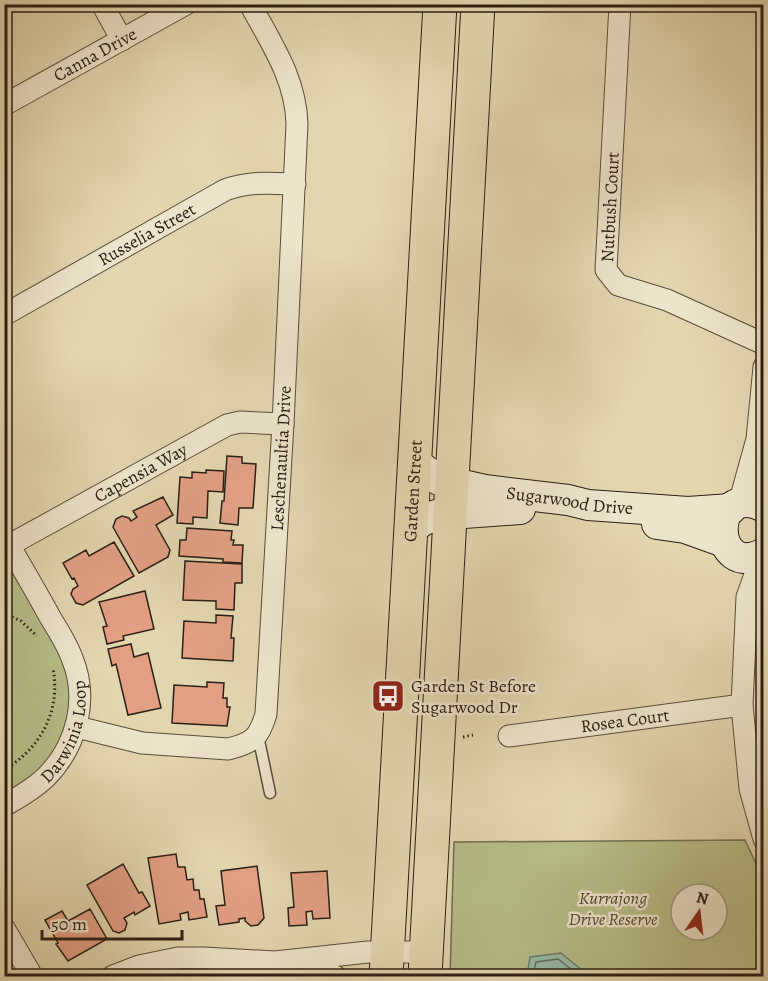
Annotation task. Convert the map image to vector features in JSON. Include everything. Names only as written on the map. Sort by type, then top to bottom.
[{"type":"main road","name":"Garden Street","points":[[387,964],[440,4]]},
{"type":"main road","points":[[426,964],[477,4]]},
{"type":"main road","points":[[429,197],[444,198],[452,189],[463,110],[474,65]]},
{"type":"street","points":[[102,4],[122,40]]},
{"type":"street","name":"Canna Drive","points":[[4,105],[186,4]]},
{"type":"street","name":"Leschenaultia Drive","points":[[250,4],[280,59],[294,95],[297,124],[266,714],[255,738]]},
{"type":"street","name":"Nutbush Court","points":[[620,4],[606,270],[618,285],[667,300],[764,344]]},
{"type":"street","name":"Russelia Street","points":[[4,315],[225,190],[255,182],[295,184]]},
{"type":"street","points":[[764,367],[749,505],[722,524],[757,569],[747,597],[742,705],[764,839]]},
{"type":"street","name":"Capensia Way","points":[[7,546],[227,425],[240,422],[283,424]]},
{"type":"street","name":"Sugarwood Drive","points":[[415,463],[439,480],[451,498],[511,509],[567,512],[685,528],[746,552]]},
{"type":"street","name":"Sugarwood Drive","points":[[411,530],[422,521],[436,515],[451,498],[485,490],[588,504],[688,512],[749,505]]},
{"type":"street","name":"Darwinia Loop","points":[[4,806],[32,789],[47,776],[67,748],[76,727],[80,697],[72,657],[7,546]]},
{"type":"street","name":"Rosea Court","points":[[509,736],[742,705]]},
{"type":"street","points":[[76,727],[142,743],[172,746],[228,749],[241,746],[255,738]]},
{"type":"street","points":[[4,928],[32,976]]},
{"type":"street","points":[[275,962],[331,955],[387,964],[426,964]]},
{"type":"street","points":[[113,976],[139,966],[178,958],[204,957],[275,962],[335,976]]},
{"type":"lane","points":[[255,738],[260,744],[270,793]]},
{"type":"path","points":[[4,613],[30,628],[41,642]]},
{"type":"path","points":[[4,770],[29,751],[46,726],[55,694],[52,665]]},
{"type":"path","points":[[459,738],[473,735]]},
{"type":"green space","points":[[5,568],[13,573],[62,654],[67,671],[70,703],[63,734],[48,762],[29,781],[5,796]]},
{"type":"green space","name":"Kurrajong Drive Reserve","points":[[745,840],[763,879],[763,976],[450,976],[454,842]]},
{"type":"water","points":[[561,953],[589,976],[527,976],[530,957]]},
{"type":"building","points":[[227,456],[242,457],[242,463],[256,464],[253,508],[239,508],[238,525],[220,523]]},
{"type":"building","points":[[206,470],[224,471],[223,492],[208,491],[207,518],[193,517],[193,524],[177,523],[180,477],[192,478],[192,472],[206,473]]},
{"type":"building","points":[[163,497],[173,515],[156,525],[170,550],[168,557],[139,573],[113,527],[116,519],[122,516],[131,521],[137,517],[133,511]]},
{"type":"building","points":[[187,528],[232,531],[233,545],[243,545],[242,563],[223,562],[223,559],[179,556],[180,540],[186,540]]},
{"type":"building","points":[[114,542],[134,576],[83,605],[76,603],[71,594],[78,586],[63,563],[86,550],[89,556]]},
{"type":"building","points":[[185,561],[242,564],[242,583],[235,583],[234,610],[216,609],[216,601],[183,600]]},
{"type":"building","points":[[145,591],[154,629],[123,636],[124,640],[107,644],[103,627],[107,626],[99,602]]},
{"type":"building","points":[[216,615],[233,616],[231,638],[234,638],[233,661],[182,658],[184,621],[216,623]]},
{"type":"building","points":[[131,644],[134,657],[148,653],[161,708],[128,715],[116,664],[112,666],[108,649]]},
{"type":"building","points":[[207,682],[224,683],[223,698],[227,698],[227,707],[230,707],[227,726],[172,723],[174,685],[207,687]]},
{"type":"building","points":[[176,854],[178,867],[185,867],[187,880],[193,879],[194,890],[199,890],[200,899],[204,899],[207,917],[189,920],[188,912],[180,914],[181,920],[159,924],[148,858]]},
{"type":"building","points":[[123,864],[139,893],[142,892],[150,906],[135,915],[134,912],[124,918],[127,923],[125,930],[119,933],[113,931],[87,885]]},
{"type":"building","points":[[257,866],[264,918],[258,925],[251,926],[245,918],[239,919],[239,922],[219,925],[216,906],[225,905],[221,871]]},
{"type":"building","points":[[327,871],[330,918],[313,919],[312,911],[306,912],[307,925],[289,926],[288,908],[294,907],[291,873]]},
{"type":"building","points":[[90,909],[107,939],[68,961],[56,944],[58,943],[45,920],[62,911],[68,921]]},
{"type":"place","name":"Garden St Before Sugarwood Dr","points":[[388,696]]}]
